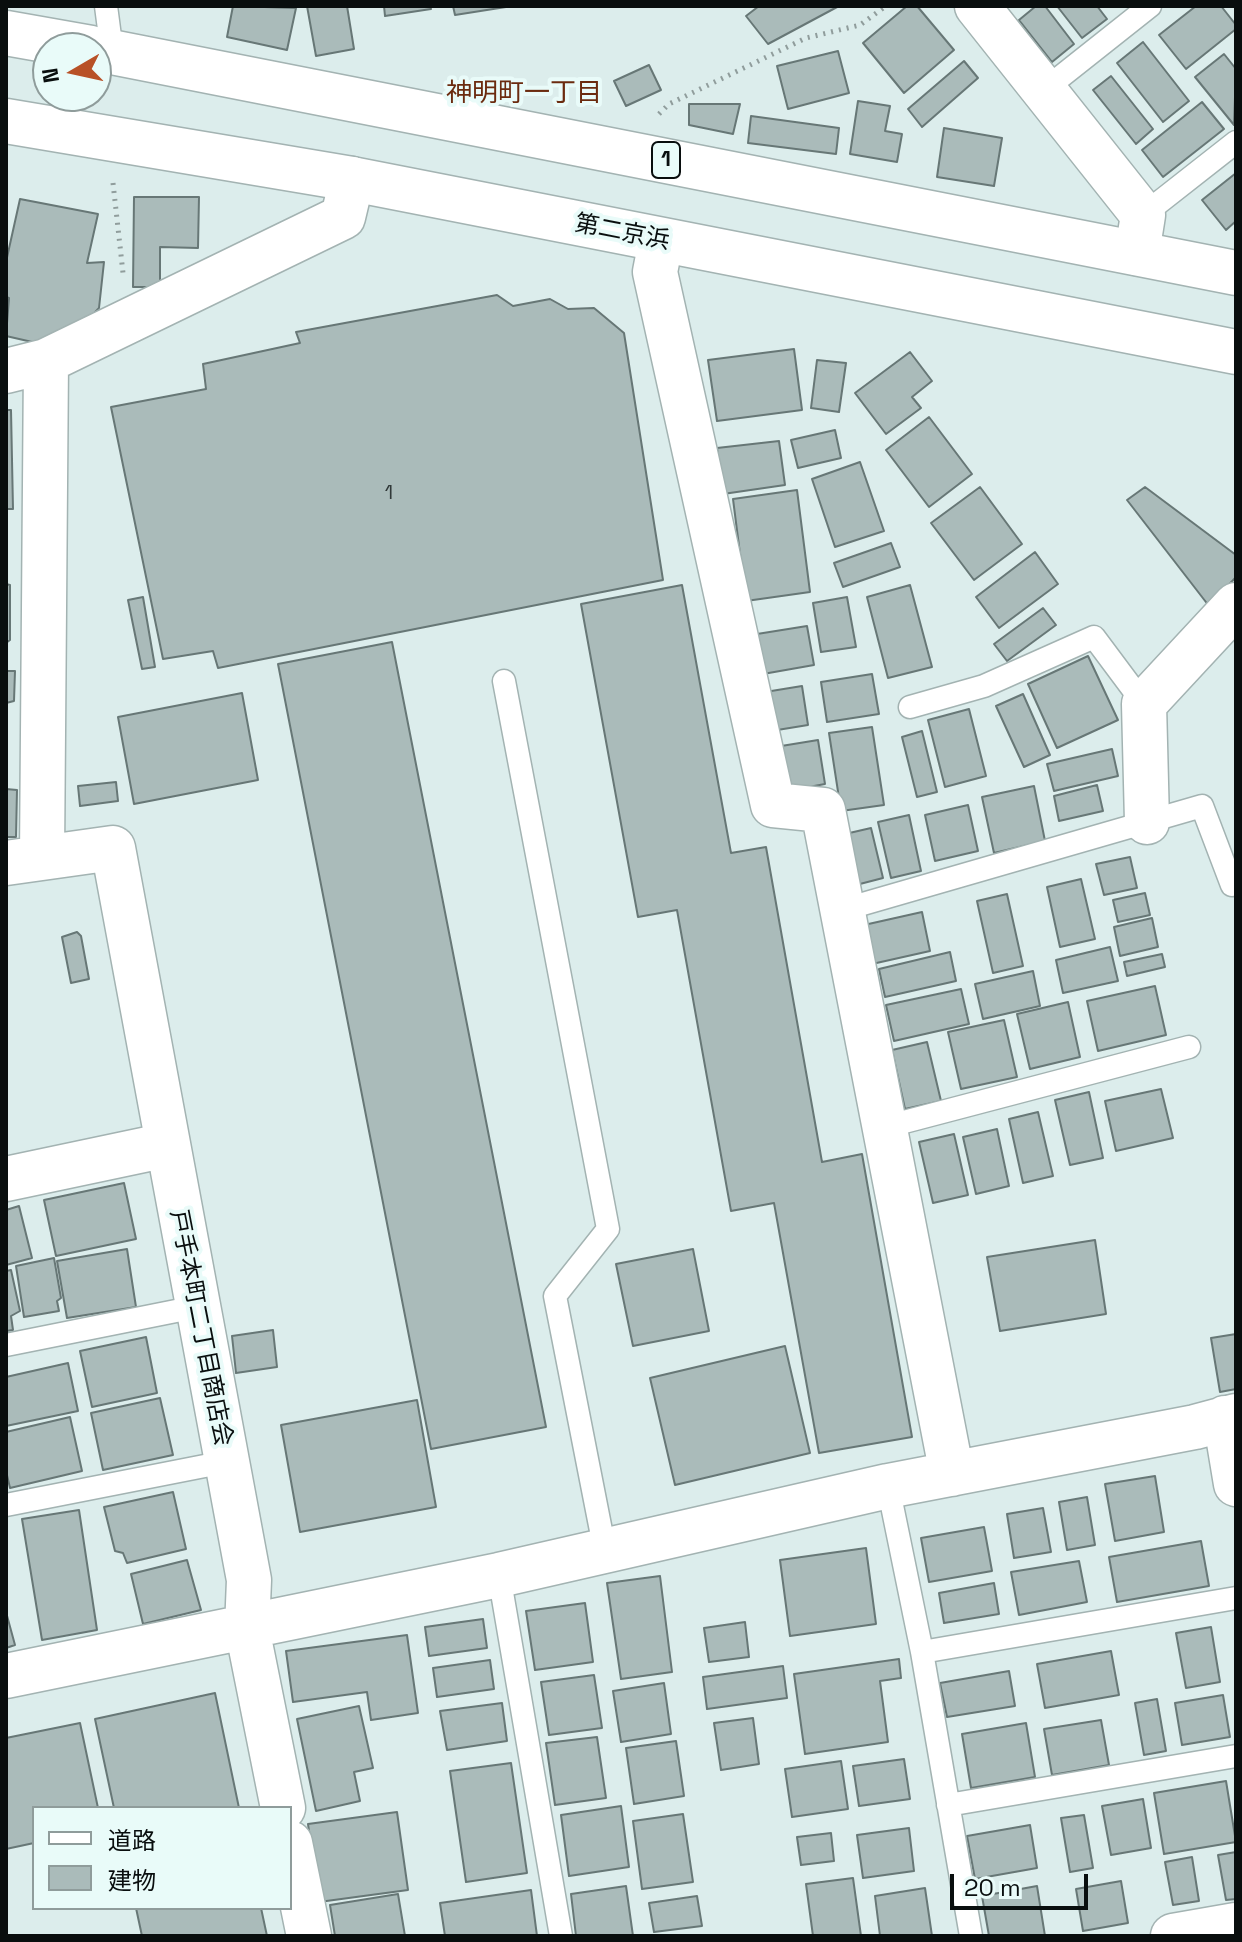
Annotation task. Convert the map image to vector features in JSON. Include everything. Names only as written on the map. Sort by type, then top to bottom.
[{"type":"main road","points":[[977,6],[1044,90],[1140,234]]},
{"type":"main road","name":"1","points":[[6,33],[32,38]]},
{"type":"main road","name":"1","points":[[112,52],[621,151],[1140,234],[1236,273]]},
{"type":"main road","name":"第二京浜","points":[[6,121],[352,179],[1236,352]]},
{"type":"main road","points":[[24,860],[26,366],[128,322],[343,217],[352,179]]},
{"type":"main road","points":[[661,241],[655,272],[773,805],[823,810],[952,1474]]},
{"type":"main road","points":[[1147,822],[1144,704],[1236,605]]},
{"type":"main road","name":"戸手本町二丁目商店会","points":[[24,860],[113,848],[249,1580],[247,1628],[283,1806]]},
{"type":"main road","points":[[6,1179],[167,1145]]},
{"type":"main road","points":[[6,1676],[499,1575],[888,1486],[1195,1427],[1231,1417],[1236,1484]]},
{"type":"main road","points":[[292,1853],[309,1936]]},
{"type":"main road","points":[[1173,1936],[1236,1925]]},
{"type":"lane","points":[[102,32],[106,6]]},
{"type":"lane","points":[[1044,90],[1150,6]]},
{"type":"lane","points":[[1140,234],[1236,142]]},
{"type":"lane","points":[[910,707],[984,686],[1094,637],[1144,704]]},
{"type":"lane","points":[[504,681],[608,1229],[555,1296],[605,1551]]},
{"type":"lane","points":[[842,910],[1202,806],[1232,885],[1236,883]]},
{"type":"lane","points":[[885,1127],[1189,1047]]},
{"type":"lane","points":[[6,1345],[196,1307]]},
{"type":"lane","points":[[6,1505],[225,1462]]},
{"type":"lane","points":[[888,1486],[922,1652],[971,1936]]},
{"type":"lane","points":[[499,1575],[561,1936]]},
{"type":"lane","points":[[922,1652],[1236,1598]]},
{"type":"lane","points":[[948,1805],[1236,1756]]},
{"type":"path","points":[[621,151],[669,104],[806,38],[860,25],[886,6]]},
{"type":"path","points":[[108,139],[128,322]]},
{"type":"building","points":[[233,6],[296,8],[287,50],[227,37]]},
{"type":"building","points":[[307,6],[347,6],[354,49],[316,56]]},
{"type":"building","points":[[384,6],[430,6],[431,9],[385,16]]},
{"type":"building","points":[[453,6],[506,6],[506,7],[455,15]]},
{"type":"building","points":[[759,6],[839,6],[768,44],[746,16]]},
{"type":"building","points":[[907,6],[917,6],[954,50],[904,93],[863,43]]},
{"type":"building","points":[[1036,6],[1045,6],[1074,44],[1052,62],[1019,20]]},
{"type":"building","points":[[1057,6],[1097,6],[1107,19],[1082,38]]},
{"type":"building","points":[[1196,6],[1221,6],[1236,29],[1186,69],[1159,35]]},
{"type":"building","points":[[1143,42],[1189,101],[1163,122],[1117,63]]},
{"type":"building","points":[[838,51],[849,93],[788,109],[777,66]]},
{"type":"building","points":[[1224,54],[1236,69],[1234,125],[1195,77]]},
{"type":"building","points":[[964,61],[978,78],[922,127],[908,109]]},
{"type":"building","points":[[649,65],[661,90],[626,106],[614,81]]},
{"type":"building","points":[[1111,76],[1153,129],[1136,144],[1093,90]]},
{"type":"building","points":[[858,101],[890,106],[885,131],[902,134],[897,162],[850,154]]},
{"type":"building","points":[[1202,102],[1224,129],[1163,177],[1142,150]]},
{"type":"building","points":[[689,104],[740,104],[733,134],[689,125]]},
{"type":"building","points":[[751,116],[839,128],[836,154],[748,143]]},
{"type":"building","points":[[944,128],[1002,138],[994,186],[937,177]]},
{"type":"building","points":[[1236,173],[1236,221],[1226,230],[1202,200]]},
{"type":"building","points":[[134,197],[199,197],[198,248],[160,247],[160,287],[133,287]]},
{"type":"building","points":[[20,199],[98,214],[87,263],[104,262],[99,308],[83,325],[41,344],[6,336],[9,298],[6,297],[6,262]]},
{"type":"building","points":[[497,295],[513,306],[550,299],[568,309],[594,308],[624,333],[663,580],[218,668],[213,651],[163,659],[111,407],[206,389],[203,364],[300,343],[296,332]]},
{"type":"building","points":[[794,349],[802,410],[717,421],[708,360]]},
{"type":"building","points":[[910,352],[932,381],[912,397],[921,408],[886,434],[855,393]]},
{"type":"building","points":[[817,360],[846,363],[839,412],[811,408]]},
{"type":"building","points":[[6,410],[11,410],[13,509],[6,509]]},
{"type":"building","points":[[929,417],[972,474],[929,507],[886,450]]},
{"type":"building","points":[[835,430],[841,458],[798,468],[791,440]]},
{"type":"building","points":[[779,441],[785,485],[723,494],[717,448]]},
{"type":"building","points":[[860,462],[884,531],[835,547],[812,479]]},
{"type":"building","points":[[980,487],[1022,544],[974,580],[931,523]]},
{"type":"building","points":[[1145,487],[1236,555],[1236,577],[1209,606],[1127,500]]},
{"type":"building","points":[[797,490],[810,592],[746,601],[733,499]]},
{"type":"building","points":[[891,543],[900,567],[843,587],[834,563]]},
{"type":"building","points":[[1035,552],[1058,584],[999,628],[976,597]]},
{"type":"building","points":[[6,584],[10,585],[10,640],[6,643]]},
{"type":"building","points":[[682,585],[731,853],[766,847],[822,1162],[862,1154],[912,1437],[819,1453],[774,1203],[731,1211],[677,910],[638,917],[581,604]]},
{"type":"building","points":[[910,585],[932,667],[888,678],[867,597]]},
{"type":"building","points":[[143,597],[155,667],[142,669],[128,600]]},
{"type":"building","points":[[847,597],[856,647],[821,652],[813,603]]},
{"type":"building","points":[[1043,608],[1056,625],[1007,661],[994,644]]},
{"type":"building","points":[[807,626],[814,665],[763,674],[757,634]]},
{"type":"building","points":[[392,642],[546,1427],[431,1449],[278,664]]},
{"type":"building","points":[[1088,656],[1118,720],[1057,748],[1028,684]]},
{"type":"building","points":[[6,671],[15,671],[14,701],[6,703]]},
{"type":"building","points":[[872,674],[879,714],[827,722],[821,682]]},
{"type":"building","points":[[802,686],[808,725],[765,732],[759,693]]},
{"type":"building","points":[[242,693],[258,780],[134,804],[118,717]]},
{"type":"building","points":[[1023,694],[1050,755],[1024,767],[996,706]]},
{"type":"building","points":[[969,709],[986,776],[945,787],[928,720]]},
{"type":"building","points":[[872,727],[884,805],[841,811],[829,733]]},
{"type":"building","points":[[922,731],[937,792],[917,797],[902,737]]},
{"type":"building","points":[[818,740],[825,784],[776,793],[769,748]]},
{"type":"building","points":[[1112,749],[1118,776],[1054,791],[1047,764]]},
{"type":"building","points":[[116,782],[118,801],[80,806],[78,786]]},
{"type":"building","points":[[1097,785],[1103,811],[1059,821],[1054,796]]},
{"type":"building","points":[[1034,786],[1045,841],[994,853],[982,797]]},
{"type":"building","points":[[6,789],[17,790],[16,837],[6,837]]},
{"type":"building","points":[[968,805],[978,851],[935,861],[925,815]]},
{"type":"building","points":[[909,815],[921,871],[891,878],[878,822]]},
{"type":"building","points":[[871,828],[883,878],[856,885],[845,834]]},
{"type":"building","points":[[1130,857],[1137,888],[1104,895],[1096,864]]},
{"type":"building","points":[[1081,879],[1095,939],[1060,947],[1047,887]]},
{"type":"building","points":[[1145,893],[1150,915],[1118,922],[1113,900]]},
{"type":"building","points":[[1007,894],[1023,966],[993,973],[977,901]]},
{"type":"building","points":[[922,912],[930,951],[872,964],[864,925]]},
{"type":"building","points":[[1152,918],[1158,947],[1120,956],[1114,927]]},
{"type":"building","points":[[77,932],[81,936],[89,979],[71,983],[62,937]]},
{"type":"building","points":[[1110,947],[1118,981],[1063,993],[1056,960]]},
{"type":"building","points":[[950,952],[956,981],[885,997],[879,969]]},
{"type":"building","points":[[1162,954],[1165,967],[1127,976],[1124,962]]},
{"type":"building","points":[[1033,971],[1040,1006],[983,1019],[975,984]]},
{"type":"building","points":[[1155,986],[1166,1035],[1098,1051],[1087,1001]]},
{"type":"building","points":[[961,989],[969,1024],[894,1041],[886,1005]]},
{"type":"building","points":[[1068,1002],[1080,1057],[1030,1069],[1017,1014]]},
{"type":"building","points":[[1004,1020],[1017,1077],[961,1089],[948,1032]]},
{"type":"building","points":[[927,1042],[941,1101],[905,1109],[892,1050]]},
{"type":"building","points":[[1161,1089],[1173,1138],[1116,1151],[1105,1101]]},
{"type":"building","points":[[1089,1092],[1103,1158],[1070,1165],[1055,1100]]},
{"type":"building","points":[[1038,1112],[1053,1176],[1023,1183],[1009,1119]]},
{"type":"building","points":[[997,1129],[1009,1186],[976,1194],[963,1137]]},
{"type":"building","points":[[954,1134],[968,1195],[933,1203],[919,1142]]},
{"type":"building","points":[[124,1183],[136,1239],[56,1256],[44,1200]]},
{"type":"building","points":[[19,1206],[32,1258],[6,1265],[6,1210]]},
{"type":"building","points":[[1095,1240],[1106,1314],[1000,1331],[987,1257]]},
{"type":"building","points":[[127,1249],[136,1307],[67,1318],[57,1261]]},
{"type":"building","points":[[693,1249],[709,1331],[633,1346],[616,1264]]},
{"type":"building","points":[[54,1258],[61,1298],[57,1301],[59,1311],[24,1317],[16,1266]]},
{"type":"building","points":[[11,1270],[20,1311],[11,1316],[13,1330],[6,1331],[6,1271]]},
{"type":"building","points":[[273,1330],[277,1367],[236,1373],[232,1336]]},
{"type":"building","points":[[1236,1334],[1236,1389],[1220,1392],[1211,1338]]},
{"type":"building","points":[[146,1337],[157,1393],[92,1407],[80,1351]]},
{"type":"building","points":[[785,1346],[810,1453],[675,1485],[650,1378]]},
{"type":"building","points":[[68,1363],[78,1411],[6,1426],[6,1377]]},
{"type":"building","points":[[160,1398],[173,1455],[103,1470],[91,1413]]},
{"type":"building","points":[[417,1400],[436,1507],[300,1532],[281,1425]]},
{"type":"building","points":[[70,1417],[82,1471],[10,1488],[6,1471],[6,1432]]},
{"type":"building","points":[[1155,1476],[1164,1532],[1115,1541],[1105,1484]]},
{"type":"building","points":[[173,1492],[186,1549],[127,1563],[123,1553],[115,1551],[104,1507]]},
{"type":"building","points":[[1087,1497],[1095,1545],[1067,1550],[1059,1502]]},
{"type":"building","points":[[1043,1508],[1051,1552],[1014,1558],[1007,1514]]},
{"type":"building","points":[[79,1510],[97,1630],[42,1640],[22,1519]]},
{"type":"building","points":[[984,1527],[992,1571],[929,1582],[921,1538]]},
{"type":"building","points":[[1201,1541],[1209,1586],[1117,1602],[1109,1557]]},
{"type":"building","points":[[866,1548],[876,1624],[790,1636],[780,1560]]},
{"type":"building","points":[[187,1560],[201,1610],[143,1624],[131,1574]]},
{"type":"building","points":[[1079,1561],[1087,1602],[1019,1615],[1011,1572]]},
{"type":"building","points":[[660,1576],[672,1672],[621,1679],[607,1583]]},
{"type":"building","points":[[994,1583],[999,1614],[944,1623],[939,1593]]},
{"type":"building","points":[[585,1603],[593,1662],[535,1670],[526,1611]]},
{"type":"building","points":[[6,1612],[15,1645],[6,1648]]},
{"type":"building","points":[[483,1619],[487,1648],[429,1656],[425,1627]]},
{"type":"building","points":[[745,1622],[749,1657],[709,1662],[704,1628]]},
{"type":"building","points":[[1211,1627],[1220,1682],[1186,1688],[1176,1633]]},
{"type":"building","points":[[407,1635],[418,1713],[371,1720],[367,1692],[293,1702],[286,1651]]},
{"type":"building","points":[[1111,1651],[1119,1695],[1045,1708],[1037,1664]]},
{"type":"building","points":[[899,1659],[901,1678],[880,1681],[888,1742],[805,1754],[794,1674]]},
{"type":"building","points":[[490,1660],[494,1689],[437,1697],[433,1668]]},
{"type":"building","points":[[783,1666],[787,1698],[707,1709],[703,1677]]},
{"type":"building","points":[[1009,1671],[1015,1706],[947,1717],[940,1683]]},
{"type":"building","points":[[594,1675],[602,1728],[549,1735],[541,1682]]},
{"type":"building","points":[[664,1683],[671,1734],[621,1742],[613,1691]]},
{"type":"building","points":[[215,1693],[239,1806],[114,1806],[95,1719]]},
{"type":"building","points":[[1223,1695],[1230,1737],[1182,1745],[1175,1703]]},
{"type":"building","points":[[1157,1699],[1166,1751],[1144,1755],[1135,1703]]},
{"type":"building","points":[[502,1703],[507,1741],[447,1750],[440,1711]]},
{"type":"building","points":[[359,1706],[373,1768],[354,1772],[360,1801],[316,1811],[297,1719]]},
{"type":"building","points":[[753,1718],[759,1764],[721,1770],[714,1723]]},
{"type":"building","points":[[1101,1720],[1109,1765],[1052,1775],[1044,1729]]},
{"type":"building","points":[[80,1723],[98,1806],[32,1806],[32,1843],[6,1849],[6,1738]]},
{"type":"building","points":[[1026,1723],[1035,1777],[971,1788],[962,1734]]},
{"type":"building","points":[[597,1737],[606,1798],[555,1805],[546,1743]]},
{"type":"building","points":[[676,1741],[684,1796],[634,1804],[626,1748]]},
{"type":"building","points":[[904,1759],[910,1799],[859,1806],[853,1766]]},
{"type":"building","points":[[841,1761],[848,1809],[792,1817],[785,1769]]},
{"type":"building","points":[[511,1763],[527,1873],[466,1882],[450,1771]]},
{"type":"building","points":[[1226,1781],[1236,1842],[1164,1854],[1154,1793]]},
{"type":"building","points":[[1143,1799],[1151,1848],[1111,1855],[1102,1806]]},
{"type":"building","points":[[621,1806],[629,1867],[569,1876],[561,1815]]},
{"type":"building","points":[[397,1812],[408,1890],[319,1902],[308,1824]]},
{"type":"building","points":[[683,1814],[693,1882],[642,1889],[633,1821]]},
{"type":"building","points":[[1084,1815],[1093,1868],[1070,1872],[1061,1818]]},
{"type":"building","points":[[1030,1825],[1037,1868],[975,1879],[967,1836]]},
{"type":"building","points":[[909,1828],[914,1871],[863,1878],[857,1835]]},
{"type":"building","points":[[831,1833],[834,1861],[801,1865],[797,1837]]},
{"type":"building","points":[[1236,1852],[1236,1899],[1226,1900],[1218,1855]]},
{"type":"building","points":[[1192,1857],[1199,1901],[1173,1905],[1165,1862]]},
{"type":"building","points":[[853,1878],[861,1936],[813,1936],[806,1884]]},
{"type":"building","points":[[1121,1881],[1128,1923],[1083,1931],[1076,1889]]},
{"type":"building","points":[[626,1886],[633,1936],[576,1936],[571,1894]]},
{"type":"building","points":[[1037,1886],[1045,1936],[989,1936],[982,1896]]},
{"type":"building","points":[[925,1888],[932,1936],[880,1936],[875,1896]]},
{"type":"building","points":[[531,1890],[537,1936],[445,1936],[440,1903]]},
{"type":"building","points":[[398,1894],[405,1936],[335,1936],[330,1905]]},
{"type":"building","points":[[697,1896],[702,1926],[654,1932],[649,1903]]},
{"type":"building","points":[[136,1910],[261,1910],[267,1936],[142,1936]]},
{"type":"district","name":"神明町一丁目","points":[[524,94]]}]
